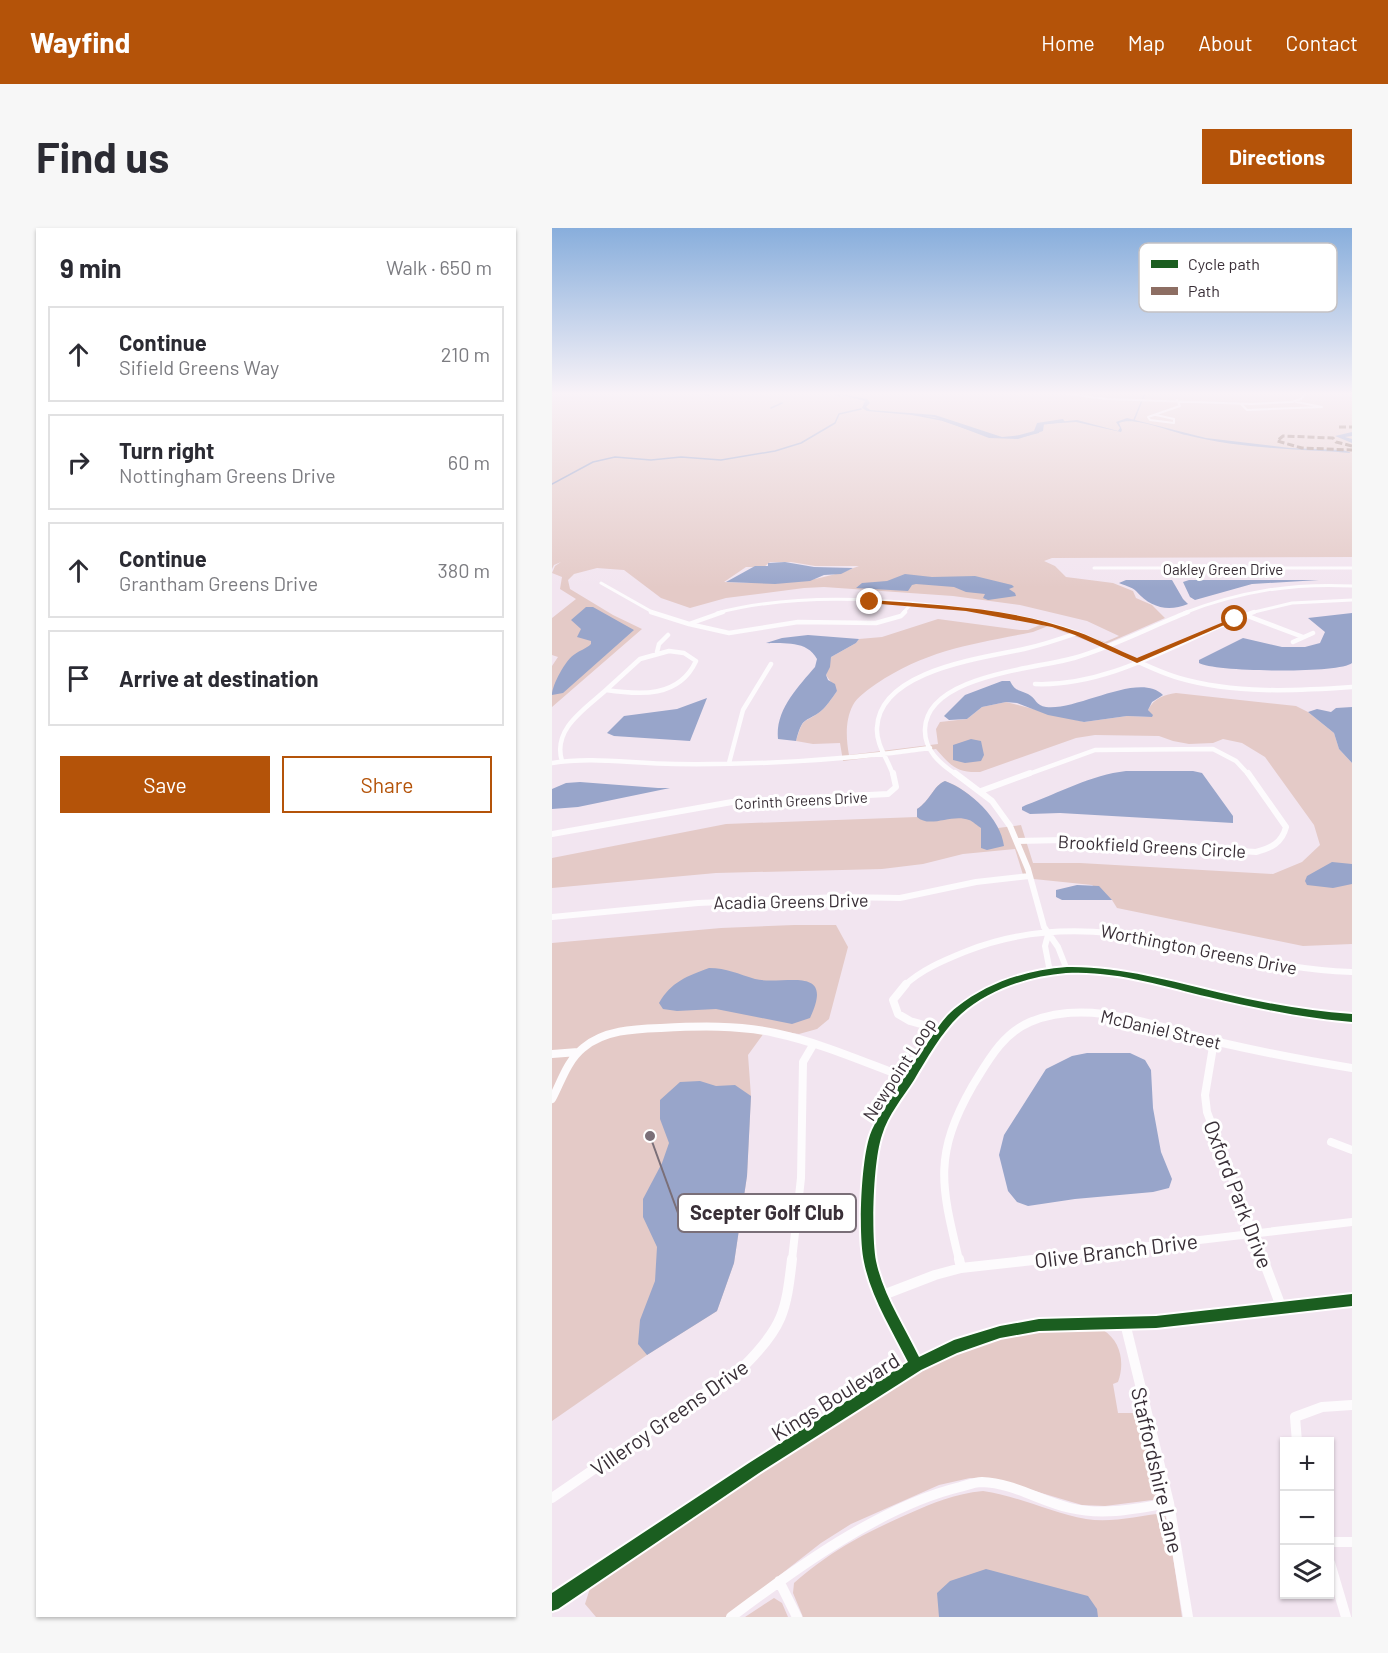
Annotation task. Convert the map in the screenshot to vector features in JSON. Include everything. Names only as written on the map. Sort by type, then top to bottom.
[{"type":"street","points":[[1223,564],[1226,568]]},
{"type":"street","name":"Oakley Green Drive","points":[[1094,567],[1352,568]]},
{"type":"street","points":[[601,583],[644,609],[689,624],[732,633],[798,622],[876,623],[901,616],[911,604]]},
{"type":"street","points":[[1067,970],[1059,948],[1047,933],[1023,852],[1008,821],[981,791],[942,764],[930,748],[925,728],[929,714],[941,700],[956,689],[992,676],[1064,661],[1245,593],[1291,586],[1352,586]]},
{"type":"street","points":[[689,624],[729,610],[788,600],[824,599],[966,609],[1041,623],[1077,633],[1137,661],[1183,679],[1226,687],[1269,689],[1352,687]]},
{"type":"street","points":[[1035,684],[1052,686],[1104,674],[1245,615],[1293,603],[1352,600]]},
{"type":"street","points":[[1245,615],[1303,637]]},
{"type":"street","name":"Corinth Greens Drive","points":[[552,834],[732,802],[888,794],[896,787],[896,779],[882,755],[876,738],[878,717],[884,705],[909,684],[931,672],[972,658],[1024,649],[1077,633]]},
{"type":"street","points":[[1293,642],[1313,633]]},
{"type":"street","points":[[657,652],[659,644],[668,635]]},
{"type":"street","points":[[562,761],[558,746],[560,735],[606,690],[640,658],[657,652],[687,654],[696,662],[676,685],[665,692],[648,695],[606,690]]},
{"type":"street","points":[[729,763],[740,716],[746,702],[768,674],[771,664]]},
{"type":"street","points":[[552,763],[593,758],[651,764],[838,760],[930,748]]},
{"type":"street","name":"Brookfield Greens Circle","points":[[981,791],[1095,750],[1213,749],[1226,753],[1237,761],[1286,827],[1285,835],[1276,846],[1256,852],[1064,840],[1017,841]]},
{"type":"street","name":"Acadia Greens Drive","points":[[552,917],[698,903],[840,897],[900,898],[976,882],[1029,876]]},
{"type":"street","name":"Worthington Greens Drive","points":[[942,1030],[910,1021],[898,1014],[893,1000],[897,993],[931,966],[967,949],[1009,936],[1083,928],[1116,930],[1302,968],[1352,972]]},
{"type":"street","points":[[1047,933],[1045,946],[1050,972]]},
{"type":"street","name":"Newpoint Loop","points":[[916,1365],[872,1269],[868,1241],[873,1147],[880,1126],[956,1012],[1003,984],[1031,975],[1067,970],[1126,974],[1296,1013],[1352,1018]]},
{"type":"street","name":"McDaniel Street","points":[[962,1268],[945,1197],[944,1154],[956,1116],[993,1051],[1022,1026],[1042,1018],[1076,1012],[1110,1016],[1290,1058],[1352,1068]]},
{"type":"street","points":[[552,1099],[578,1052],[590,1043],[611,1033],[689,1026],[749,1029],[792,1038],[910,1079]]},
{"type":"street","name":"Oxford Park Drive","points":[[1214,1041],[1205,1095],[1207,1112],[1282,1309]]},
{"type":"street","name":"Villeroy Greens Drive","points":[[552,1498],[744,1366],[761,1351],[777,1327],[787,1302],[796,1236],[801,1178],[803,1062],[813,1045]]},
{"type":"street","points":[[552,1054],[578,1052]]},
{"type":"street","points":[[1331,1142],[1352,1150]]},
{"type":"street","name":"Olive Branch Drive","points":[[883,1295],[935,1275],[962,1268],[1352,1222]]},
{"type":"street","name":"Kings Boulevard","points":[[552,1603],[754,1468],[916,1365],[954,1347],[1010,1330],[1039,1325],[1125,1323],[1282,1309],[1352,1300]]},
{"type":"street","name":"Staffordshire Lane","points":[[1125,1323],[1169,1503],[1188,1617]]},
{"type":"street","points":[[1297,1437],[1295,1417],[1322,1407],[1352,1405]]},
{"type":"street","points":[[731,1617],[779,1581],[871,1524],[940,1492],[981,1482],[1016,1489],[1070,1508],[1111,1513],[1169,1503]]},
{"type":"street","points":[[1334,1542],[1352,1542]]},
{"type":"street","points":[[1334,1579],[1346,1617]]},
{"type":"street","points":[[779,1581],[797,1617]]},
{"type":"shaded area","points":[[552,458],[1352,458],[1352,557],[1052,558],[1044,561],[1055,566],[1066,577],[1113,583],[1133,591],[1136,598],[1152,605],[1165,618],[1101,646],[1048,626],[1033,632],[971,644],[933,655],[895,672],[860,696],[850,711],[847,736],[849,755],[938,744],[936,729],[940,722],[967,719],[982,707],[1006,702],[1084,722],[1127,716],[1152,717],[1148,710],[1156,700],[1176,693],[1296,706],[1308,712],[1334,733],[1339,749],[1352,763],[1352,944],[1303,946],[1117,908],[1112,900],[1092,885],[1024,878],[1015,849],[963,854],[923,864],[882,869],[716,873],[552,888],[552,858],[726,824],[917,817],[917,809],[937,786],[945,781],[961,789],[975,800],[998,828],[1021,825],[1033,863],[1080,863],[1273,874],[1302,862],[1320,845],[1314,825],[1265,757],[1242,743],[1223,739],[1213,743],[1189,744],[1159,736],[1095,735],[1076,738],[980,772],[960,770],[936,749],[843,761],[840,743],[813,744],[796,741],[803,724],[823,709],[837,691],[826,675],[831,657],[859,639],[882,637],[938,619],[1020,630],[1028,630],[1047,622],[1105,642],[1119,636],[1087,621],[1020,605],[953,596],[824,587],[726,598],[690,608],[661,598],[624,570],[597,568],[574,574],[568,580],[570,589],[613,615],[642,629],[552,707],[552,666],[558,657],[552,655],[552,618],[576,599],[560,589],[562,577],[552,573],[555,566],[561,562],[554,565],[552,569]],"holes":[[[770,562],[791,562],[815,566],[859,566],[825,577],[793,582],[724,582],[746,567],[764,567]]]},
{"type":"shaded area","points":[[836,925],[848,947],[829,1019],[817,1029],[799,1034],[767,1029],[748,1055],[751,1096],[747,1176],[734,1263],[717,1311],[647,1355],[552,1421],[552,943],[721,928]]},
{"type":"shaded area","points":[[1050,1330],[1103,1330],[1118,1346],[1121,1360],[1120,1375],[1118,1382],[1113,1384],[1118,1413],[1135,1413],[1142,1417],[1160,1499],[1105,1506],[1082,1505],[997,1480],[970,1478],[939,1485],[851,1524],[821,1543],[726,1617],[596,1617],[585,1604],[591,1585],[801,1444],[937,1359],[994,1339]]},
{"type":"shaded area","points":[[983,1491],[1086,1519],[1115,1520],[1164,1513],[1168,1523],[1182,1617],[803,1617],[793,1593],[794,1583],[822,1561],[862,1536],[892,1521],[954,1496]]},
{"type":"shaded area","points":[[774,1598],[782,1603],[788,1617],[745,1617]]},
{"type":"water","points":[[785,562],[814,567],[853,568],[841,574],[824,575],[810,581],[775,584],[726,582],[755,566],[768,566],[768,563]]},
{"type":"water","points":[[905,574],[932,577],[975,576],[1012,585],[1014,587],[1009,589],[1016,596],[988,600],[983,598],[985,594],[966,592],[954,587],[916,584],[912,585],[908,591],[856,588],[862,583],[887,581]]},
{"type":"water","points":[[1126,580],[1172,580],[1188,604],[1174,608],[1154,605],[1134,590],[1119,583]]},
{"type":"water","points":[[1189,580],[1319,580],[1252,584],[1195,600],[1190,597],[1183,582]]},
{"type":"water","points":[[586,607],[593,607],[634,630],[563,693],[552,695],[557,679],[571,657],[591,644],[591,641],[577,637],[581,629],[571,620]]},
{"type":"water","points":[[1352,613],[1352,663],[1342,667],[1251,670],[1199,663],[1199,660],[1243,638],[1282,647],[1305,647],[1320,643],[1325,632],[1308,618]]},
{"type":"water","points":[[808,635],[859,639],[831,657],[826,675],[828,680],[835,684],[837,691],[827,704],[821,711],[805,721],[800,727],[796,741],[778,739],[780,718],[784,709],[795,691],[815,667],[817,659],[813,653],[801,646],[766,643],[782,638]]},
{"type":"water","points":[[1002,681],[1010,681],[1016,688],[1046,707],[1059,707],[1139,687],[1152,689],[1163,695],[1152,702],[1148,710],[1153,715],[1152,717],[1127,716],[1084,722],[1048,715],[1017,703],[1006,702],[982,707],[967,719],[949,720],[944,716],[965,695]]},
{"type":"water","points":[[707,698],[690,741],[614,736],[607,733],[624,716],[677,709]]},
{"type":"water","points":[[1352,707],[1352,763],[1339,749],[1334,733],[1308,712],[1317,709],[1331,712],[1336,708]]},
{"type":"water","points":[[971,739],[981,741],[984,755],[981,761],[965,763],[953,760],[953,745]]},
{"type":"water","points":[[1126,771],[1202,773],[1233,816],[1233,823],[1060,813],[1030,814],[1022,810],[1022,807],[1026,805],[1075,785],[1100,776]]},
{"type":"water","points":[[945,781],[964,791],[983,807],[997,826],[1004,846],[987,850],[981,848],[981,828],[969,820],[956,818],[928,822],[917,817],[917,809],[937,786]]},
{"type":"water","points":[[566,783],[670,788],[578,807],[552,809],[552,789]]},
{"type":"water","points":[[1332,862],[1352,864],[1352,884],[1333,888],[1307,885],[1305,881],[1307,876]]},
{"type":"water","points":[[1077,885],[1099,886],[1112,900],[1062,900],[1056,897],[1056,890]]},
{"type":"water","points":[[709,968],[727,970],[755,979],[803,980],[811,983],[816,990],[816,1001],[810,1018],[792,1024],[716,1009],[677,1011],[663,1009],[659,1003],[674,985]]},
{"type":"water","points":[[1087,1053],[1130,1053],[1145,1060],[1151,1070],[1153,1108],[1161,1152],[1172,1179],[1169,1188],[1153,1192],[1028,1206],[1017,1202],[1008,1191],[999,1155],[1004,1135],[1046,1069],[1072,1056]]},
{"type":"water","points":[[700,1081],[716,1086],[735,1085],[751,1096],[747,1176],[734,1263],[717,1311],[647,1355],[638,1344],[640,1320],[655,1281],[657,1247],[643,1217],[643,1199],[662,1163],[669,1143],[660,1119],[660,1100],[680,1082]]},
{"type":"water","points":[[986,1569],[1088,1596],[1097,1609],[1098,1617],[939,1617],[937,1593],[950,1581]]},
{"type":"waterway","points":[[552,484],[593,462],[611,458]]},
{"type":"waterway","points":[[625,458],[651,460],[673,458]]},
{"type":"waterway","points":[[692,458],[721,460],[734,458]]},
{"type":"cycle path","points":[[916,1365],[884,1300],[870,1262],[868,1217],[871,1161],[876,1135],[889,1110],[927,1051],[958,1011],[982,994],[1023,977],[1052,971],[1081,970],[1137,977],[1286,1010],[1352,1018]]},
{"type":"cycle path","points":[[552,1603],[754,1468],[916,1365],[954,1347],[1000,1332],[1039,1325],[1156,1322],[1352,1300]]},
{"type":"place","name":"Scepter Golf Club","points":[[650,1136]]},
{"type":"route","points":[[870,602],[966,609],[1053,626],[1077,633],[1137,661],[1235,619]]}]
